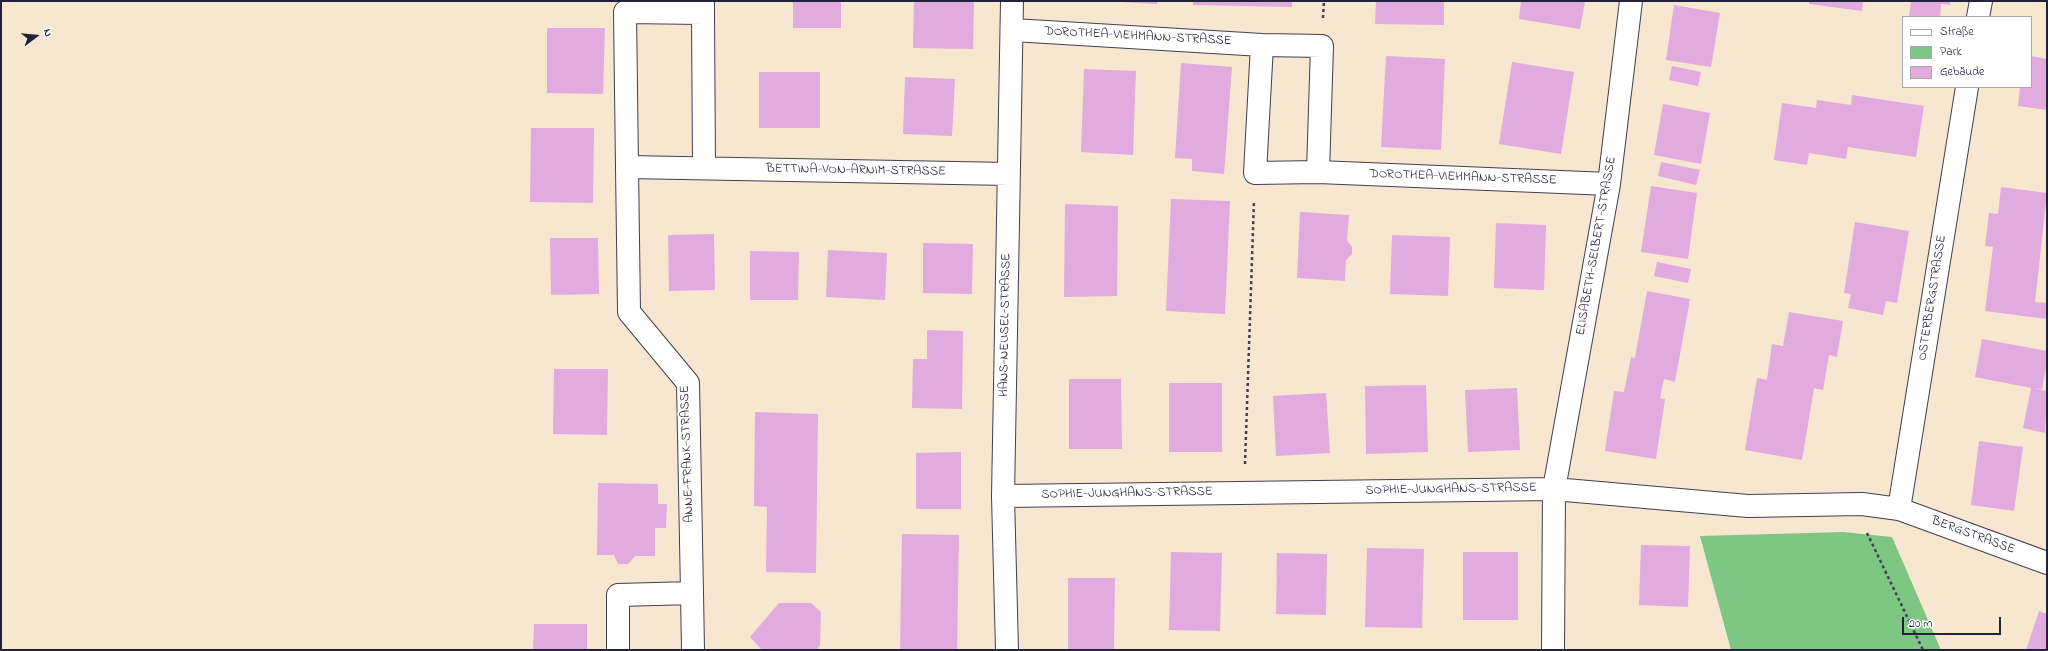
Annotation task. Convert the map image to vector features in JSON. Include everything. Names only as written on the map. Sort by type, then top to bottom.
[{"type":"street","name":"HANS-NEUSEL-STRASSE","points":[[1007,650],[1003,496],[1013,30],[1012,1]]},
{"type":"street","name":"ELISABETH-SELBERT-STRASSE","points":[[1553,650],[1554,489],[1609,184],[1631,1]]},
{"type":"street","points":[[1978,16],[1981,1]]},
{"type":"street","points":[[626,167],[625,12],[703,7],[704,168]]},
{"type":"street","name":"DOROTHEA-VIEHMANN-STRASSE","points":[[1013,30],[1262,45],[1322,46],[1318,172]]},
{"type":"street","points":[[1255,174],[1262,45]]},
{"type":"street","name":"OSTERBERGSTRASSE","points":[[1899,509],[1967,88]]},
{"type":"street","name":"BETTINA-VON-ARNIM-STRASSE","points":[[626,167],[1009,174]]},
{"type":"street","name":"ANNE-FRANK-STRASSE","points":[[626,167],[629,312],[688,382],[693,650]]},
{"type":"street","name":"DOROTHEA-VIEHMANN-STRASSE","points":[[1255,174],[1318,172],[1609,184]]},
{"type":"street","name":"SOPHIE-JUNGHANS-STRASSE","points":[[1003,496],[1554,489],[1748,506],[1862,504],[1899,509]]},
{"type":"street","name":"BERGSTRASSE","points":[[1899,509],[2047,563]]},
{"type":"street","points":[[618,650],[618,595],[692,593]]},
{"type":"path","points":[[1244,493],[1255,174]]},
{"type":"path","points":[[1862,504],[1868,539],[1923,650]]},
{"type":"green space","points":[[1843,532],[1892,537],[1941,650],[1731,650],[1700,536]]},
{"type":"building","points":[[793,1],[841,1],[841,28],[793,28]]},
{"type":"building","points":[[914,1],[974,1],[973,49],[913,48]]},
{"type":"building","points":[[1104,1],[1157,1],[1157,4]]},
{"type":"building","points":[[1193,1],[1292,1],[1292,7],[1193,5]]},
{"type":"building","points":[[1376,1],[1444,1],[1444,25],[1375,24]]},
{"type":"building","points":[[1521,1],[1585,1],[1580,29],[1519,19]]},
{"type":"building","points":[[1809,1],[1863,1],[1862,11],[1809,4]]},
{"type":"building","points":[[1911,1],[1950,1],[1950,5],[1941,4],[1940,16],[1909,16]]},
{"type":"building","points":[[1674,5],[1720,13],[1711,67],[1666,60]]},
{"type":"building","points":[[547,28],[605,28],[603,94],[547,93]]},
{"type":"building","points":[[1386,56],[1445,59],[1441,150],[1381,147]]},
{"type":"building","points":[[2032,56],[2047,59],[2047,110],[2018,106],[2020,88],[2032,88]]},
{"type":"building","points":[[1512,62],[1574,72],[1561,154],[1499,144]]},
{"type":"building","points":[[1181,63],[1232,67],[1224,174],[1192,171],[1192,159],[1175,158]]},
{"type":"building","points":[[1672,66],[1701,72],[1698,86],[1669,80]]},
{"type":"building","points":[[1084,69],[1136,71],[1133,155],[1081,152]]},
{"type":"building","points":[[759,72],[820,72],[820,128],[759,128]]},
{"type":"building","points":[[905,77],[955,79],[952,136],[903,134]]},
{"type":"building","points":[[1852,95],[1924,106],[1916,157],[1848,147],[1846,159],[1809,153],[1807,165],[1774,160],[1782,103],[1816,108],[1817,100],[1851,105]]},
{"type":"building","points":[[1663,104],[1710,113],[1701,164],[1654,155]]},
{"type":"building","points":[[531,128],[594,128],[593,203],[530,202]]},
{"type":"building","points":[[1661,162],[1700,170],[1696,185],[1658,176]]},
{"type":"building","points":[[1651,186],[1697,193],[1688,259],[1641,252]]},
{"type":"building","points":[[2001,187],[2047,193],[2035,302],[2047,303],[2047,319],[1985,311],[1993,247],[1985,246],[1989,213],[1998,214]]},
{"type":"building","points":[[1171,199],[1230,201],[1225,314],[1166,311]]},
{"type":"building","points":[[1065,204],[1118,206],[1117,296],[1064,297]]},
{"type":"building","points":[[1300,212],[1349,215],[1347,240],[1352,247],[1352,254],[1346,260],[1345,281],[1297,278]]},
{"type":"building","points":[[1855,222],[1909,231],[1897,303],[1886,301],[1883,315],[1848,308],[1851,294],[1844,293]]},
{"type":"building","points":[[1496,223],[1546,225],[1544,290],[1494,288]]},
{"type":"building","points":[[714,234],[715,290],[669,291],[668,235]]},
{"type":"building","points":[[1392,235],[1450,237],[1448,296],[1390,294]]},
{"type":"building","points":[[550,238],[598,238],[599,294],[551,295]]},
{"type":"building","points":[[923,243],[973,244],[972,294],[923,293]]},
{"type":"building","points":[[828,250],[887,253],[885,300],[826,297]]},
{"type":"building","points":[[750,251],[799,252],[798,300],[750,300]]},
{"type":"building","points":[[1657,262],[1691,269],[1688,283],[1654,276]]},
{"type":"building","points":[[1647,291],[1690,299],[1675,382],[1664,379],[1660,398],[1665,399],[1656,459],[1605,451],[1614,391],[1624,392],[1631,357],[1635,358]]},
{"type":"building","points":[[1789,312],[1843,321],[1837,357],[1829,355],[1823,390],[1814,388],[1802,460],[1745,450],[1757,378],[1767,380],[1772,344],[1783,346]]},
{"type":"building","points":[[927,330],[963,331],[962,409],[912,408],[913,359],[927,359]]},
{"type":"building","points":[[1982,339],[2047,351],[2047,363],[2042,389],[2034,388],[2047,391],[2045,433],[2023,428],[2031,388],[1975,377]]},
{"type":"building","points":[[554,369],[608,369],[607,435],[553,434]]},
{"type":"building","points":[[1069,379],[1121,379],[1122,449],[1069,449]]},
{"type":"building","points":[[1169,383],[1222,383],[1222,452],[1169,452]]},
{"type":"building","points":[[1426,385],[1428,452],[1366,454],[1365,386]]},
{"type":"building","points":[[1517,388],[1520,450],[1468,452],[1465,390]]},
{"type":"building","points":[[1326,393],[1330,453],[1276,456],[1273,396]]},
{"type":"building","points":[[755,412],[818,414],[816,573],[766,572],[767,507],[754,506]]},
{"type":"building","points":[[1979,441],[2023,447],[2014,511],[1971,505]]},
{"type":"building","points":[[961,452],[961,509],[916,509],[916,453]]},
{"type":"building","points":[[598,483],[658,484],[658,504],[667,504],[666,528],[655,528],[655,556],[635,556],[628,564],[618,564],[614,555],[597,555]]},
{"type":"building","points":[[902,534],[959,535],[957,650],[900,650]]},
{"type":"building","points":[[1641,545],[1690,546],[1688,607],[1639,605]]},
{"type":"building","points":[[1367,548],[1424,549],[1422,628],[1365,627]]},
{"type":"building","points":[[1171,552],[1222,553],[1220,631],[1169,630]]},
{"type":"building","points":[[1463,552],[1518,552],[1518,620],[1463,620]]},
{"type":"building","points":[[1277,553],[1327,554],[1326,615],[1276,614]]},
{"type":"building","points":[[1068,578],[1115,578],[1114,649],[1068,649]]},
{"type":"building","points":[[779,603],[811,603],[821,612],[820,646],[816,650],[762,650],[750,637]]},
{"type":"building","points":[[2039,611],[2047,614],[2047,650],[2026,650]]},
{"type":"building","points":[[534,624],[587,624],[587,650],[533,650]]}]
